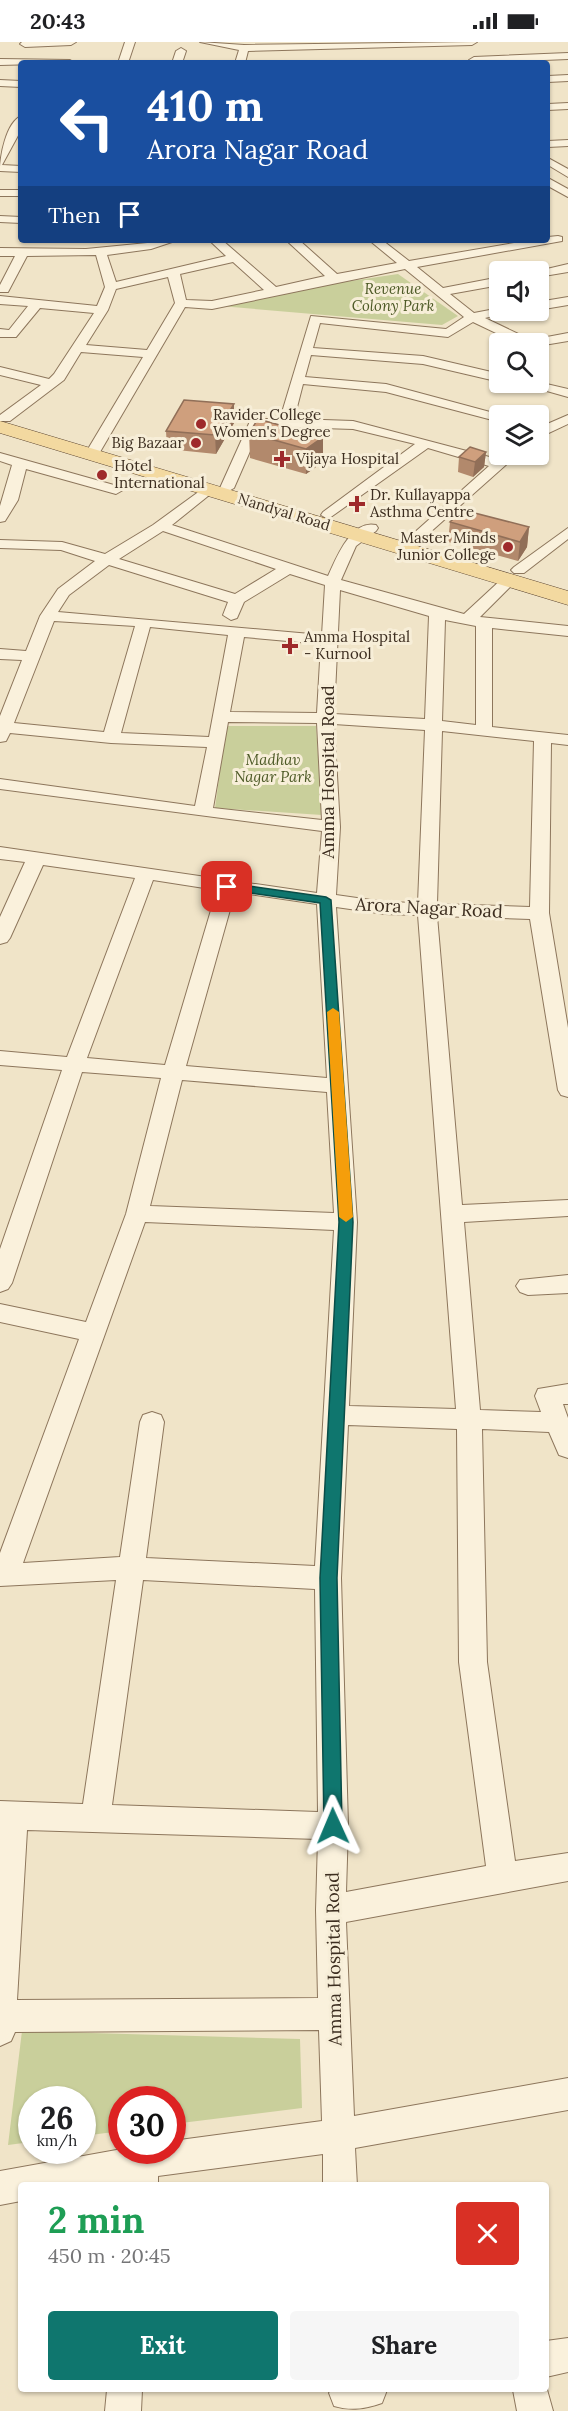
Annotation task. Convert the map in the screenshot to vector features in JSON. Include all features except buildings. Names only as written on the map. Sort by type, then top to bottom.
[{"type":"main road","name":"Nandyal Road","points":[[2,421],[217,489],[328,515],[366,531],[412,541],[514,575],[568,598]]},
{"type":"main road","name":"Nandyal Road","points":[[2,421],[217,489],[514,575],[568,585]]},
{"type":"street","points":[[13,51],[71,42]]},
{"type":"street","points":[[124,60],[130,42]]},
{"type":"street","points":[[206,42],[244,48],[337,44],[414,46],[472,42]]},
{"type":"street","points":[[466,42],[475,60]]},
{"type":"street","points":[[241,60],[244,48]]},
{"type":"street","points":[[13,51],[56,60]]},
{"type":"street","points":[[178,60],[181,51]]},
{"type":"street","points":[[494,60],[568,56]]},
{"type":"street","points":[[550,79],[568,78]]},
{"type":"street","points":[[0,83],[18,84]]},
{"type":"street","points":[[550,107],[568,106]]},
{"type":"street","points":[[0,162],[18,126]]},
{"type":"street","points":[[550,144],[568,143]]},
{"type":"street","points":[[7,148],[18,148]]},
{"type":"street","points":[[550,162],[568,174]]},
{"type":"street","points":[[0,168],[18,169]]},
{"type":"street","points":[[550,182],[568,194]]},
{"type":"street","points":[[0,193],[18,194]]},
{"type":"street","points":[[0,219],[18,220]]},
{"type":"street","points":[[0,252],[101,253],[148,243]]},
{"type":"street","points":[[219,243],[272,290]]},
{"type":"street","points":[[295,243],[334,278]]},
{"type":"street","points":[[381,243],[404,265],[472,317],[506,333]]},
{"type":"street","points":[[181,303],[212,305],[334,278],[534,243]]},
{"type":"street","points":[[23,252],[2,295],[36,304],[102,310]]},
{"type":"street","points":[[2,421],[59,378],[102,310],[111,287],[101,253]]},
{"type":"street","points":[[111,287],[237,257]]},
{"type":"street","points":[[549,272],[568,268]]},
{"type":"street","points":[[94,449],[181,303],[173,272]]},
{"type":"street","points":[[440,292],[489,283]]},
{"type":"street","points":[[549,304],[568,301]]},
{"type":"street","points":[[0,349],[6,334],[36,304]]},
{"type":"street","points":[[386,388],[423,360],[448,333],[472,317],[489,314]]},
{"type":"street","points":[[286,423],[315,319],[448,333]]},
{"type":"street","points":[[549,340],[568,337]]},
{"type":"street","points":[[77,348],[151,354]]},
{"type":"street","points":[[549,349],[558,352]]},
{"type":"street","points":[[306,351],[423,360],[489,375]]},
{"type":"street","points":[[0,371],[51,383]]},
{"type":"street","points":[[299,380],[386,388],[489,415]]},
{"type":"street","points":[[549,389],[568,393]]},
{"type":"street","points":[[549,427],[568,419]]},
{"type":"street","points":[[216,742],[2,732],[48,616],[63,592],[108,559],[217,489],[256,422],[353,425],[489,461]]},
{"type":"street","points":[[549,433],[568,436]]},
{"type":"street","points":[[328,515],[426,443]]},
{"type":"street","points":[[0,457],[116,490]]},
{"type":"street","points":[[0,518],[11,500],[20,462]]},
{"type":"street","points":[[412,541],[498,465]]},
{"type":"street","points":[[161,525],[333,582],[437,613],[568,631]]},
{"type":"street","points":[[333,582],[350,544],[366,531]]},
{"type":"street","points":[[484,732],[476,620],[514,575],[568,532]]},
{"type":"street","points":[[0,544],[62,546],[237,600]]},
{"type":"street","points":[[203,812],[221,717],[231,630],[237,600],[290,567]]},
{"type":"street","name":"Amma Hospital Road","points":[[333,582],[325,718],[331,827],[326,900],[346,1222],[328,1578],[333,1826],[331,1910],[340,2182]]},
{"type":"street","points":[[437,613],[427,911],[454,1214],[469,1420],[473,1662],[502,1877]]},
{"type":"street","points":[[48,616],[144,622],[329,640]]},
{"type":"street","points":[[111,738],[144,622]]},
{"type":"street","points":[[0,654],[32,656]]},
{"type":"street","points":[[221,717],[325,718],[432,725],[568,740]]},
{"type":"street","points":[[543,739],[539,913],[559,972],[568,1090]]},
{"type":"street","points":[[0,784],[331,827]]},
{"type":"street","name":"Arora Nagar Road","points":[[0,853],[145,876],[326,900],[427,911],[539,913]]},
{"type":"street","points":[[0,938],[36,859]]},
{"type":"street","points":[[0,1283],[74,1064],[145,876]]},
{"type":"street","points":[[227,887],[173,1074],[137,1214],[3,1575],[130,1568],[328,1578]]},
{"type":"street","points":[[0,1058],[338,1086]]},
{"type":"street","points":[[454,1214],[568,1208]]},
{"type":"street","points":[[137,1214],[346,1222]]},
{"type":"street","points":[[528,1286],[568,1284]]},
{"type":"street","points":[[0,1313],[93,1333]]},
{"type":"street","points":[[568,1394],[547,1396],[568,1448]]},
{"type":"street","points":[[338,1414],[558,1422]]},
{"type":"street","points":[[96,1817],[152,1422]]},
{"type":"street","points":[[333,1826],[6,1815],[1,2023],[335,2014]]},
{"type":"street","points":[[331,1910],[502,1877],[568,1867]]},
{"type":"street","points":[[60,2182],[141,2174],[339,2135],[568,2094]]},
{"type":"street","points":[[0,2188],[18,2186]]},
{"type":"street","points":[[549,2358],[568,2355]]},
{"type":"street","points":[[123,2411],[125,2392]]},
{"type":"street","points":[[530,2392],[535,2411]]},
{"type":"green space","name":"Revenue Colony Park","points":[[398,274],[458,316],[442,325],[220,306],[276,292]]},
{"type":"green space","name":"Madhav Nagar Park","points":[[226,726],[316,726],[322,815],[215,808]]},
{"type":"green space","points":[[22,2031],[300,2039],[302,2108],[186,2122],[186,2086],[108,2086],[108,2133],[96,2134],[96,2086],[18,2086],[18,2144],[8,2145]]},
{"type":"slow traffic","points":[[333,1012],[346,1217]]},
{"type":"place","name":"Ravider College Women's Degree","points":[[201,424]]},
{"type":"place","name":"Big Bazaar","points":[[196,443]]},
{"type":"place","name":"Vijaya Hospital","points":[[282,459]]},
{"type":"place","name":"Hotel International","points":[[102,475]]},
{"type":"place","name":"Dr. Kullayappa Asthma Centre","points":[[357,504]]},
{"type":"place","name":"Master Minds Junior College","points":[[508,547]]},
{"type":"place","name":"Amma Hospital - Kurnool","points":[[290,646]]},
{"type":"route","points":[[227,887],[326,900],[346,1222],[328,1578],[333,1826]]}]
